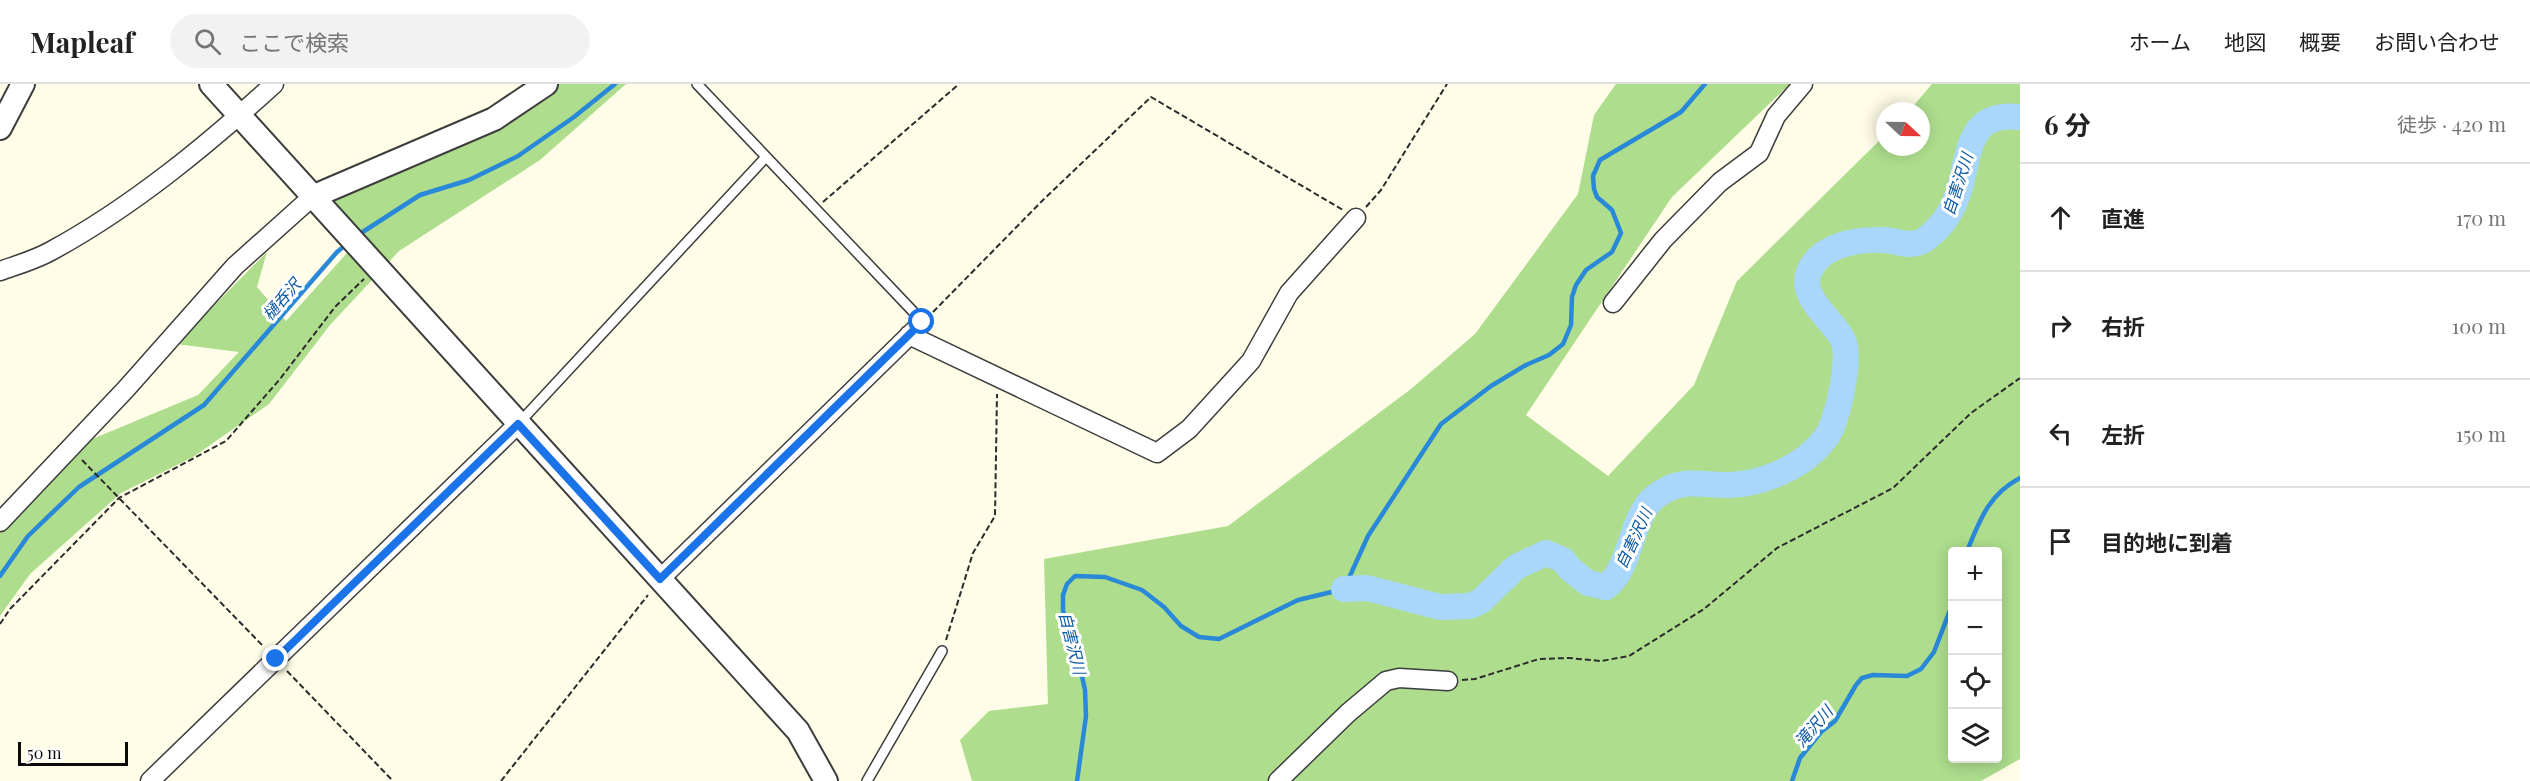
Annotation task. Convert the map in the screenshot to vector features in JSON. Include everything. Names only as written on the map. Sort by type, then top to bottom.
[{"type":"street","points":[[0,128],[23,84]]},
{"type":"street","points":[[211,84],[798,731],[826,781]]},
{"type":"street","points":[[0,271],[49,252],[123,208],[240,116],[274,84]]},
{"type":"street","points":[[0,522],[126,389],[235,266],[312,197],[483,124],[525,100],[546,84]]},
{"type":"street","points":[[1613,303],[1663,240],[1720,182],[1759,153],[1776,116],[1803,84]]},
{"type":"street","points":[[909,335],[1157,453],[1189,429],[1251,360],[1288,293],[1356,218]]},
{"type":"street","points":[[660,579],[922,322]]},
{"type":"street","points":[[150,781],[518,424]]},
{"type":"street","points":[[1278,781],[1348,713],[1386,681],[1399,678],[1448,681]]},
{"type":"lane","points":[[696,84],[922,322]]},
{"type":"lane","points":[[518,424],[527,417],[765,158]]},
{"type":"lane","points":[[867,781],[942,651]]},
{"type":"path","points":[[814,209],[959,84]]},
{"type":"path","points":[[922,322],[1042,201],[1152,97],[1356,218],[1381,190],[1447,84]]},
{"type":"path","points":[[0,624],[10,609],[119,498],[226,441],[280,379],[335,308],[376,267]]},
{"type":"path","points":[[942,651],[973,554],[995,516],[998,377]]},
{"type":"path","points":[[1448,681],[1475,679],[1539,659],[1569,658],[1601,662],[1629,656],[1704,609],[1777,548],[1893,488],[1971,413],[2020,378]]},
{"type":"path","points":[[69,447],[393,781]]},
{"type":"path","points":[[501,781],[660,579]]},
{"type":"green space","points":[[558,84],[626,84],[540,160],[399,251],[330,325],[269,404],[193,457],[121,493],[30,574],[0,616],[0,531],[90,440],[198,395],[239,352],[176,344],[267,252],[257,287],[286,321],[364,234],[330,200],[459,148],[514,119]]},
{"type":"green space","points":[[1616,84],[1790,84],[1672,197],[1526,415],[1608,476],[1694,385],[1737,281],[1876,144],[1876,156],[1930,156],[1930,102],[1917,102],[1932,84],[2020,84],[2020,759],[1981,781],[972,781],[960,740],[989,711],[1048,704],[1044,559],[1228,526],[1411,389],[1475,334],[1578,194],[1594,115]]},
{"type":"waterway","name":"樋呑沢","points":[[358,235],[420,195],[469,180],[518,156],[574,117],[615,84]]},
{"type":"waterway","points":[[1077,781],[1086,716],[1085,690],[1075,644],[1063,611],[1063,595],[1067,584],[1075,576],[1105,577],[1142,590],[1164,607],[1181,626],[1199,637],[1219,639],[1298,600],[1344,589],[1368,536],[1441,424],[1491,386],[1526,365],[1549,355],[1563,344],[1571,325],[1572,297],[1576,285],[1586,270],[1612,252],[1621,233],[1612,210],[1597,197],[1594,189],[1593,176],[1600,160],[1681,112],[1705,84]]},
{"type":"waterway","name":"自害沢川","points":[[1344,589],[1367,588],[1440,607],[1470,606],[1481,601],[1516,567],[1546,553],[1563,560],[1570,569],[1588,583],[1606,587],[1621,568],[1640,517],[1655,497],[1664,491],[1681,484],[1728,485],[1756,481],[1783,471],[1808,456],[1831,429],[1839,404],[1846,360],[1843,340],[1809,293],[1808,275],[1813,265],[1820,256],[1851,242],[1885,240],[1913,244],[1933,233],[1953,205],[1969,150],[1978,131],[1993,119],[2020,117]]},
{"type":"waterway","name":"樋呑沢","points":[[0,576],[28,536],[79,487],[204,405],[337,252],[347,244]]},
{"type":"waterway","name":"滝沢川","points":[[1969,547],[1986,509],[2000,492],[2020,478]]},
{"type":"waterway","name":"滝沢川","points":[[1792,781],[1800,758],[1821,732],[1835,721],[1862,678],[1873,675],[1907,676],[1921,669],[1934,652],[1948,615]]},
{"type":"route","points":[[276,659],[508,431],[518,424],[660,579],[922,322]]}]
